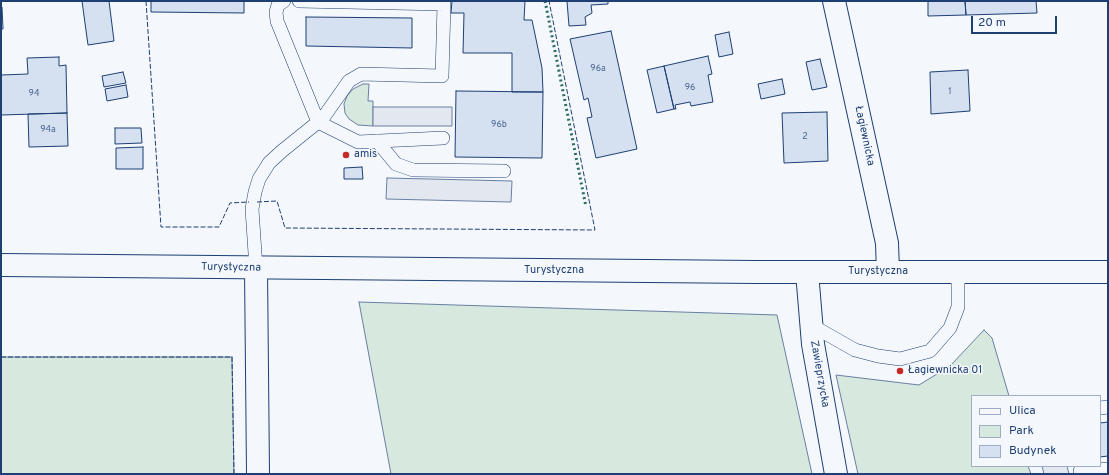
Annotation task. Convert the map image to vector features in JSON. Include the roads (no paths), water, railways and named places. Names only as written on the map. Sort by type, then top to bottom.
[{"type":"main road","name":"Łagiewnicka","points":[[834,1],[887,243],[888,272]]},
{"type":"main road","name":"Turystyczna","points":[[1,265],[807,272],[1108,272]]},
{"type":"main road","points":[[256,268],[258,474]]},
{"type":"main road","name":"Zawieprzycka","points":[[807,272],[813,344],[836,474]]},
{"type":"lane","points":[[284,1],[278,5],[276,12],[277,21],[318,122],[358,142],[442,138]]},
{"type":"lane","points":[[256,268],[252,209],[254,192],[259,179],[270,163],[282,151],[318,122],[349,81],[361,74],[442,76],[444,4],[299,1]]},
{"type":"lane","points":[[377,141],[396,164],[413,170],[504,171]]},
{"type":"lane","points":[[811,325],[855,350],[878,356],[900,359],[930,351],[950,328],[958,307],[958,271]]},
{"type":"lane","points":[[1080,470],[1108,469]]},
{"type":"place","name":"amis","points":[[346,155]]},
{"type":"place","name":"Łagiewnicka 01","points":[[900,371]]}]
